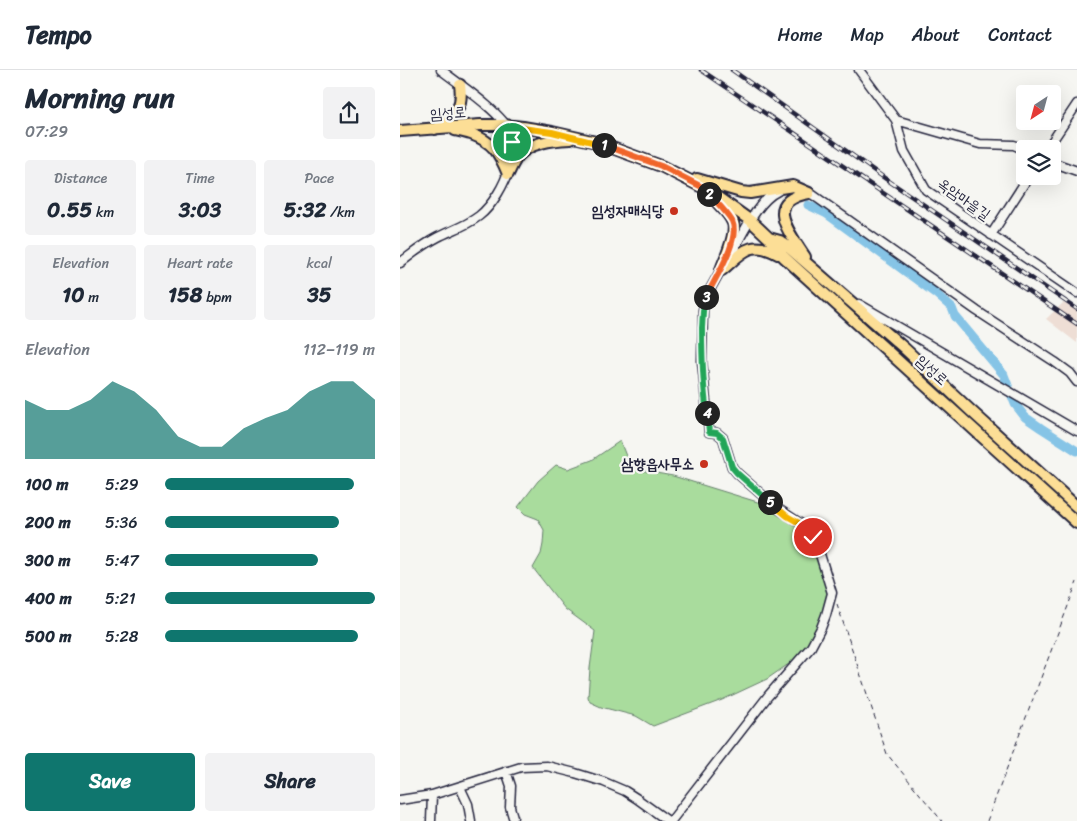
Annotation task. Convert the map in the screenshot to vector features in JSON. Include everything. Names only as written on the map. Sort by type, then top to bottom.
[{"type":"main road","points":[[434,129],[458,108],[462,94],[460,85]]},
{"type":"main road","name":"임성로","points":[[400,131],[507,126],[552,132],[596,142],[633,155],[661,166],[702,187],[750,221],[769,238],[784,257],[1077,522]]},
{"type":"main road","points":[[434,129],[461,131],[486,140],[498,152],[508,174]]},
{"type":"main road","points":[[508,174],[518,156],[534,146],[547,141],[577,138]]},
{"type":"main road","points":[[673,172],[741,192],[793,186],[809,193]]},
{"type":"main road","points":[[702,187],[724,210],[733,223],[732,240],[721,270]]},
{"type":"main road","points":[[809,193],[793,198],[784,208],[783,220],[786,228],[811,267]]},
{"type":"main road","name":"임성로","points":[[769,238],[780,241],[904,348],[1077,507]]},
{"type":"main road","points":[[721,270],[744,251],[754,247],[763,247],[784,257]]},
{"type":"street","points":[[400,263],[437,238],[481,215],[498,194],[508,174],[512,142],[507,126],[484,103],[441,70]]},
{"type":"street","name":"옥암마을길","points":[[858,70],[896,120],[904,151],[926,190],[1077,293]]},
{"type":"street","points":[[1053,140],[1077,104]]},
{"type":"street","points":[[896,120],[980,144],[1016,146]]},
{"type":"street","points":[[1061,165],[1077,171]]},
{"type":"street","points":[[991,235],[1023,185]]},
{"type":"street","points":[[400,800],[432,795],[521,767],[547,766],[604,782],[625,791],[669,821],[768,696],[811,647],[824,621],[832,593],[818,548],[806,527],[777,508],[737,473],[732,467],[723,438],[717,433],[709,432],[702,361],[703,310],[708,293],[750,221],[771,194],[779,190],[796,190],[809,193],[976,311],[1055,362],[1070,373],[1077,382]]},
{"type":"street","name":"임성로","points":[[840,293],[1077,430]]},
{"type":"street","points":[[506,771],[511,786],[510,807],[513,817]]},
{"type":"street","points":[[460,787],[468,804],[471,821]]},
{"type":"street","points":[[431,821],[432,795]]},
{"type":"path","points":[[987,821],[1077,582]]},
{"type":"path","points":[[832,593],[887,754],[942,821]]},
{"type":"shaded area","points":[[1063,303],[1077,308],[1077,343],[1046,319]]},
{"type":"green space","points":[[620,441],[628,461],[639,470],[673,476],[777,508],[806,527],[832,593],[806,652],[767,679],[722,700],[653,726],[636,716],[601,707],[590,702],[588,697],[590,668],[595,631],[565,609],[533,568],[541,554],[544,530],[538,519],[525,514],[518,507],[538,481],[556,465],[568,469],[592,460]]},
{"type":"waterway","points":[[808,205],[827,214],[935,293],[952,308],[955,316],[1004,375],[1015,404],[1025,417],[1077,451]]},
{"type":"railway","points":[[701,70],[1077,324]]},
{"type":"railway","points":[[732,70],[883,177],[1077,309]]},
{"type":"place","name":"임성자매식당","points":[[674,211]]},
{"type":"place","name":"삼향읍사무소","points":[[704,464]]},
{"type":"route","points":[[512,142],[507,126],[552,132],[596,142],[661,166],[702,187],[724,210],[733,223],[734,231],[721,270],[708,293],[703,310],[702,361],[709,432],[717,433],[723,438],[732,467],[737,473],[787,516],[806,527],[813,537]]}]
